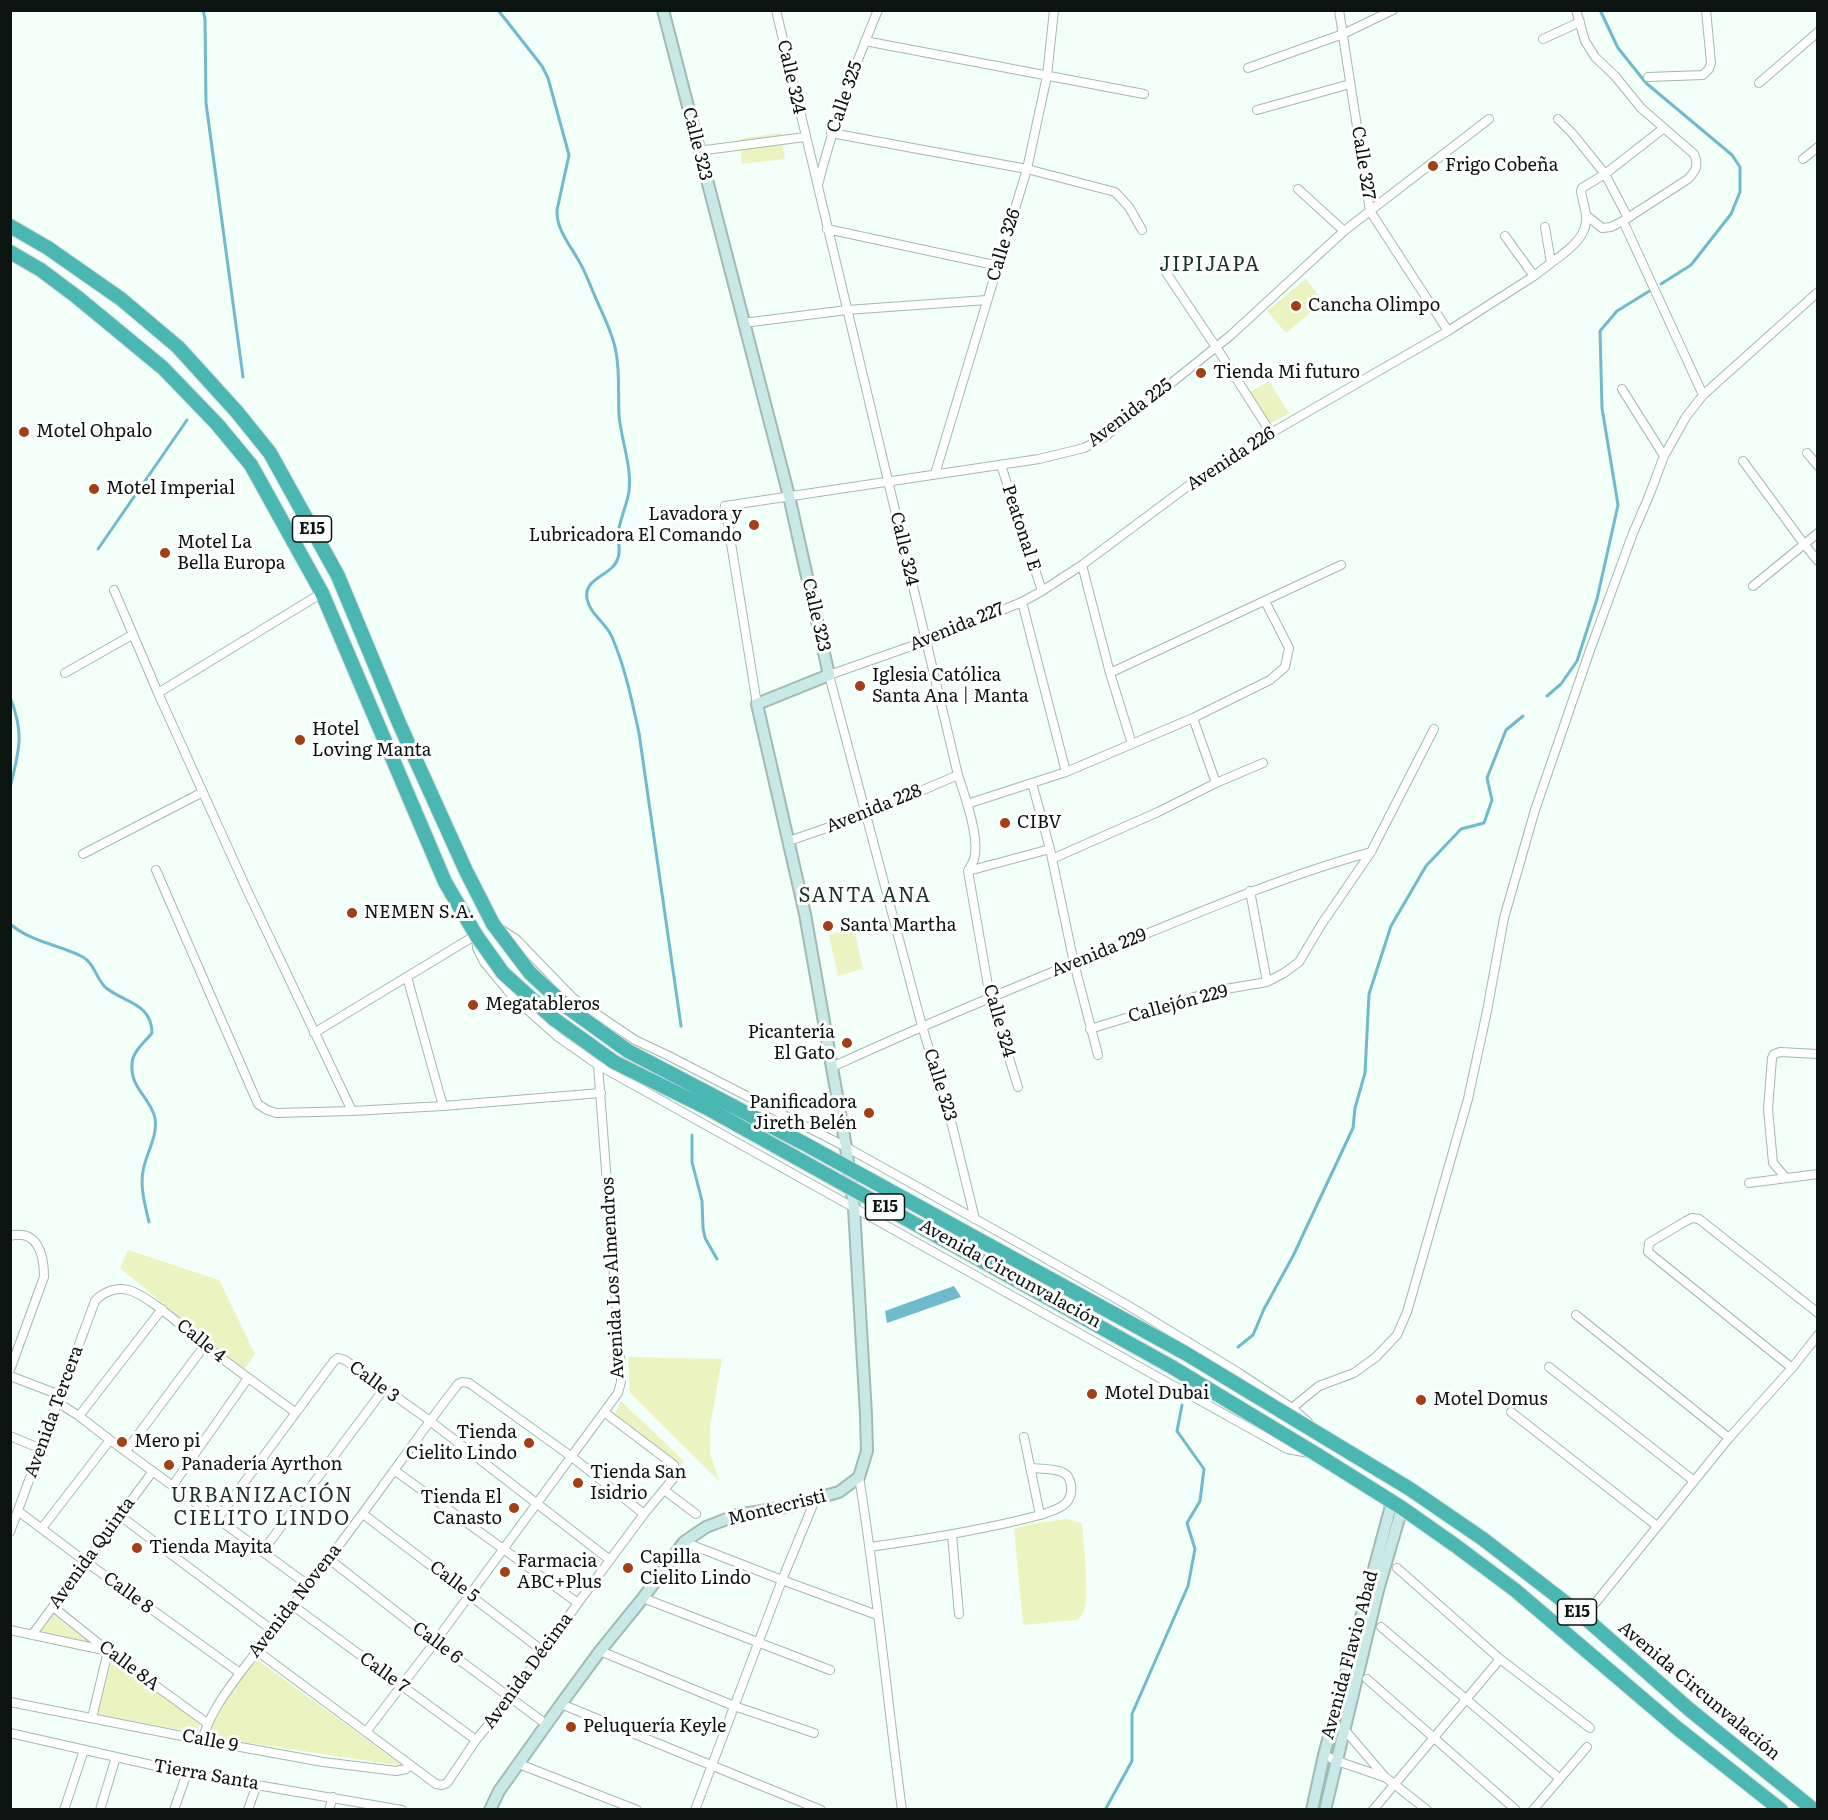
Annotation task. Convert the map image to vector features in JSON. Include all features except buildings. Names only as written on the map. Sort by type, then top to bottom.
[{"type":"highway","name":"Avenida Circunvalación","points":[[10,226],[48,248],[121,299],[178,347],[237,411],[270,453],[338,576],[399,723],[466,871],[493,924],[530,973],[567,1006],[628,1051],[805,1144],[1174,1348],[1410,1490],[1483,1539],[1584,1617],[1649,1675],[1810,1808]]},
{"type":"highway","name":"Avenida Circunvalación","points":[[10,252],[41,270],[129,338],[163,368],[217,424],[251,465],[322,593],[445,882],[476,935],[503,973],[554,1019],[614,1062],[707,1108],[1172,1367],[1397,1505],[1515,1590],[1677,1728],[1781,1809]]},
{"type":"highway","points":[[333,618],[352,609]]},
{"type":"highway","points":[[1634,1690],[1649,1675]]},
{"type":"highway","points":[[1709,1753],[1724,1736]]},
{"type":"street","name":"Calle 323","points":[[663,10],[789,496],[829,675],[921,1026],[952,1125],[975,1219]]},
{"type":"street","name":"Calle 324","points":[[776,10],[958,775],[967,804],[976,853],[974,862],[968,871],[990,997],[1018,1087]]},
{"type":"street","name":"Calle 325","points":[[818,186],[831,134],[878,10]]},
{"type":"street","name":"Calle 326","points":[[935,474],[1027,169],[1047,76],[1054,10]]},
{"type":"street","name":"Calle 327","points":[[1339,10],[1370,211],[1448,331]]},
{"type":"street","points":[[1248,68],[1343,34],[1393,10]]},
{"type":"street","points":[[1576,10],[1586,41],[1595,57],[1615,76],[1641,108],[1694,154],[1697,162],[1695,172],[1688,179],[1611,227],[1602,228],[1586,215],[1582,188],[1605,174],[1664,128]]},
{"type":"street","points":[[1648,77],[1703,75],[1709,69],[1711,63],[1706,10]]},
{"type":"street","points":[[1542,39],[1580,22]]},
{"type":"street","points":[[1759,83],[1818,32]]},
{"type":"street","points":[[865,41],[1144,94]]},
{"type":"street","points":[[1257,110],[1350,84]]},
{"type":"street","name":"Avenida 225","points":[[758,704],[724,506],[1039,459],[1084,448],[1103,438],[1216,347],[1344,231],[1489,119]]},
{"type":"street","points":[[1558,119],[1605,174],[1703,395]]},
{"type":"street","points":[[831,134],[1027,169],[1115,192],[1129,207],[1143,230]]},
{"type":"street","points":[[698,152],[805,136]]},
{"type":"street","points":[[1803,159],[1818,147]]},
{"type":"street","points":[[1298,189],[1344,231]]},
{"type":"street","name":"Avenida 226","points":[[1022,602],[1082,565],[1192,483],[1271,433],[1448,331],[1534,276],[1577,241],[1583,232],[1586,215]]},
{"type":"street","points":[[1545,227],[1551,263]]},
{"type":"street","points":[[827,229],[999,266]]},
{"type":"street","points":[[1505,236],[1534,276]]},
{"type":"street","points":[[1163,268],[1271,433]]},
{"type":"street","points":[[1292,1408],[1319,1386],[1354,1373],[1376,1357],[1397,1335],[1407,1312],[1468,1099],[1504,918],[1535,810],[1589,653],[1664,456],[1686,417],[1703,395],[1818,292]]},
{"type":"street","points":[[743,323],[847,310],[987,300]]},
{"type":"street","points":[[1622,389],[1664,456]]},
{"type":"street","points":[[1807,453],[1818,466]]},
{"type":"street","points":[[1743,461],[1818,561]]},
{"type":"street","name":"Peatonal E","points":[[1001,465],[1041,591]]},
{"type":"street","points":[[1753,586],[1818,533]]},
{"type":"street","points":[[1082,565],[1110,674],[1132,744]]},
{"type":"street","points":[[1110,674],[1341,565]]},
{"type":"street","points":[[114,590],[203,792],[352,1111]]},
{"type":"street","points":[[158,693],[322,593]]},
{"type":"street","points":[[967,804],[1066,772],[1193,718],[1270,680],[1285,667],[1289,648],[1265,601]]},
{"type":"street","points":[[1022,602],[1066,772]]},
{"type":"street","name":"Avenida 227","points":[[758,704],[1022,602]]},
{"type":"street","points":[[65,673],[132,635]]},
{"type":"street","points":[[758,704],[805,914],[846,1147],[854,1208],[867,1451],[859,1477],[870,1547],[902,1809]]},
{"type":"street","points":[[1193,718],[1216,783]]},
{"type":"street","name":"Callejón 229","points":[[1090,1029],[1196,996],[1267,982],[1299,962],[1321,925],[1371,852],[1434,729]]},
{"type":"street","points":[[1052,859],[1263,763]]},
{"type":"street","name":"Avenida 228","points":[[789,841],[867,814],[958,775]]},
{"type":"street","points":[[1032,783],[1050,849],[1074,963],[1098,1055]]},
{"type":"street","points":[[83,854],[203,792]]},
{"type":"street","points":[[968,871],[1050,849]]},
{"type":"street","name":"Avenida 229","points":[[832,1067],[921,1026],[1250,891],[1371,852]]},
{"type":"street","points":[[156,870],[258,1104],[267,1110],[276,1113],[352,1111],[602,1093]]},
{"type":"street","points":[[1250,891],[1267,982]]},
{"type":"street","name":"Avenida Circunvalación","points":[[493,924],[516,939],[573,998],[635,1040],[846,1147],[1129,1306],[1292,1408],[1324,1437]]},
{"type":"street","points":[[314,1032],[476,935]]},
{"type":"street","name":"Avenida Circunvalación","points":[[476,935],[477,948],[484,962],[513,997],[558,1037],[598,1065],[1287,1449],[1316,1454]]},
{"type":"street","points":[[407,977],[443,1106]]},
{"type":"street","points":[[1786,1178],[1773,1162],[1768,1108],[1772,1058],[1774,1054],[1780,1052],[1818,1054]]},
{"type":"street","name":"Avenida Los Almendros","points":[[366,1732],[504,1550],[618,1393],[621,1368],[602,1093],[598,1065]]},
{"type":"street","points":[[1749,1183],[1818,1174]]},
{"type":"street","points":[[1792,1368],[1648,1252],[1647,1246],[1686,1221],[1692,1218],[1699,1219],[1818,1313]]},
{"type":"street","points":[[10,1236],[20,1234],[36,1243],[41,1253],[44,1270],[44,1277],[10,1370]]},
{"type":"street","name":"Calle 4","points":[[101,1294],[112,1290],[128,1290],[162,1309],[248,1378],[296,1412]]},
{"type":"street","name":"Avenida Tercera","points":[[10,1532],[95,1301],[101,1294]]},
{"type":"street","points":[[79,1416],[162,1309]]},
{"type":"street","points":[[1576,1315],[1730,1438]]},
{"type":"street","points":[[1584,1617],[1694,1481],[1818,1335]]},
{"type":"street","points":[[126,1451],[206,1345]]},
{"type":"street","name":"Calle 3","points":[[296,1412],[334,1361],[338,1358],[345,1360],[430,1421],[610,1560]]},
{"type":"street","points":[[1549,1367],[1694,1481]]},
{"type":"street","points":[[10,1376],[59,1398],[110,1440],[308,1585]]},
{"type":"street","points":[[173,1485],[248,1378]]},
{"type":"street","name":"Avenida Novena","points":[[202,1740],[207,1723],[240,1673],[363,1514],[458,1384],[469,1383],[572,1457]]},
{"type":"street","points":[[262,1552],[384,1389]]},
{"type":"street","points":[[218,1518],[296,1412]]},
{"type":"street","name":"Avenida Décima","points":[[409,1765],[436,1784],[447,1783],[476,1740],[510,1698],[644,1514],[677,1474],[674,1465],[604,1412]]},
{"type":"street","points":[[1511,1412],[1657,1526]]},
{"type":"street","points":[[10,1436],[41,1449]]},
{"type":"street","points":[[1024,1437],[1040,1515]]},
{"type":"street","points":[[42,1528],[110,1440]]},
{"type":"street","points":[[572,1457],[644,1514]]},
{"type":"street","points":[[870,1547],[998,1526],[1040,1515],[1062,1507],[1068,1502],[1071,1494],[1069,1477],[1063,1472],[1030,1468]]},
{"type":"street","points":[[394,1470],[578,1603]]},
{"type":"street","name":"Avenida Quinta","points":[[32,1635],[153,1471]]},
{"type":"street","name":"Montecristi","points":[[490,1809],[499,1791],[546,1724],[684,1542],[706,1527],[738,1515],[815,1500],[839,1492],[859,1477]]},
{"type":"street","points":[[664,1490],[696,1514]]},
{"type":"street","points":[[695,1809],[815,1500]]},
{"type":"street","name":"Avenida Flavio Abad","points":[[1312,1809],[1332,1725],[1397,1505]]},
{"type":"street","name":"Avenida Flavio Abad","points":[[1325,1809],[1397,1505]]},
{"type":"street","name":"Calle 8","points":[[18,1511],[240,1673]]},
{"type":"street","name":"Calle 5","points":[[363,1514],[543,1651]]},
{"type":"street","points":[[119,1515],[272,1630]]},
{"type":"street","points":[[952,1535],[959,1614]]},
{"type":"street","points":[[684,1542],[782,1581],[877,1615]]},
{"type":"street","name":"Calle 6","points":[[329,1558],[435,1642],[546,1724]]},
{"type":"street","points":[[1397,1568],[1500,1659],[1590,1728]]},
{"type":"street","points":[[643,1598],[830,1670]]},
{"type":"street","name":"Calle 7","points":[[292,1605],[476,1740]]},
{"type":"street","name":"Calle 8A","points":[[53,1607],[108,1651],[207,1723]]},
{"type":"street","points":[[1381,1627],[1559,1778]]},
{"type":"street","points":[[10,1630],[108,1651],[92,1718]]},
{"type":"street","points":[[257,1651],[409,1765]]},
{"type":"street","points":[[600,1651],[734,1706],[814,1733]]},
{"type":"street","points":[[1373,1809],[1500,1659]]},
{"type":"street","points":[[1367,1679],[1516,1809]]},
{"type":"street","name":"Calle 9","points":[[10,1702],[323,1762],[389,1771],[401,1771],[409,1765]]},
{"type":"street","points":[[561,1704],[821,1809]]},
{"type":"street","points":[[1332,1725],[1344,1729],[1385,1777],[1427,1809]]},
{"type":"street","name":"Tierra Santa","points":[[10,1733],[187,1773],[402,1809]]},
{"type":"street","points":[[1533,1809],[1587,1747]]},
{"type":"street","points":[[64,1809],[84,1750]]},
{"type":"street","points":[[1324,1755],[1385,1777]]},
{"type":"street","points":[[100,1809],[116,1757]]},
{"type":"street","points":[[519,1764],[637,1809]]},
{"type":"street","points":[[174,1809],[187,1773]]},
{"type":"street","points":[[248,1809],[256,1784]]},
{"type":"street","points":[[329,1809],[333,1797]]},
{"type":"green space","points":[[781,133],[785,159],[742,164],[739,139]]},
{"type":"green space","name":"Cancha Olimpo","points":[[1306,279],[1324,302],[1286,333],[1267,311]]},
{"type":"green space","points":[[1269,381],[1289,413],[1269,425],[1250,392]]},
{"type":"green space","points":[[854,928],[863,969],[838,976],[829,935]]},
{"type":"green space","points":[[128,1250],[219,1280],[255,1354],[244,1370],[120,1268]]},
{"type":"green space","points":[[628,1357],[722,1359],[710,1427],[710,1454],[720,1482],[630,1393]]},
{"type":"green space","points":[[621,1401],[684,1461],[679,1467],[614,1416]]},
{"type":"green space","points":[[1067,1519],[1082,1523],[1086,1584],[1083,1613],[1077,1620],[1023,1625],[1014,1529],[1029,1524]]},
{"type":"green space","points":[[53,1614],[89,1643],[40,1632]]},
{"type":"green space","points":[[256,1659],[403,1766],[209,1737],[217,1716],[229,1696]]},
{"type":"green space","points":[[112,1660],[201,1721],[197,1733],[97,1714]]},
{"type":"water","points":[[954,1286],[961,1297],[887,1323],[885,1311]]},
{"type":"waterway","points":[[203,10],[206,103],[243,377]]},
{"type":"waterway","points":[[498,10],[542,66],[548,78],[569,155],[557,217],[565,238],[587,277],[611,332],[616,352],[619,415],[628,463],[629,491],[618,535],[618,558],[610,569],[589,586],[587,599],[591,609],[606,627],[617,648],[639,733],[681,1026]]},
{"type":"waterway","points":[[1600,10],[1618,48],[1646,83],[1732,155],[1740,167],[1740,192],[1731,214],[1691,265],[1661,284]]},
{"type":"waterway","points":[[1547,696],[1561,684],[1577,661],[1597,599],[1618,505],[1602,408],[1600,331],[1617,311],[1651,290]]},
{"type":"waterway","points":[[98,549],[187,420]]},
{"type":"waterway","points":[[10,697],[19,732],[16,763],[10,788]]},
{"type":"waterway","points":[[1238,1347],[1253,1335],[1353,1128],[1355,1108],[1365,1073],[1369,994],[1391,926],[1426,866],[1461,829],[1484,823],[1492,800],[1487,778],[1506,730],[1523,716]]},
{"type":"waterway","points":[[10,924],[28,935],[83,957],[90,963],[105,987],[142,1009],[151,1023],[152,1033],[136,1051],[132,1064],[134,1080],[155,1118],[155,1132],[142,1177],[143,1196],[149,1222]]},
{"type":"waterway","points":[[692,1135],[692,1162],[702,1201],[705,1238],[717,1259]]},
{"type":"waterway","points":[[1105,1810],[1132,1761],[1132,1714],[1188,1586],[1195,1549],[1187,1523],[1200,1501],[1204,1469],[1177,1431],[1182,1405]]},
{"type":"place","name":"Frigo Cobeña","points":[[1433,166]]},
{"type":"place","name":"Cancha Olimpo","points":[[1296,306]]},
{"type":"place","name":"Tienda Mi futuro","points":[[1201,373]]},
{"type":"place","name":"Motel Ohpalo","points":[[24,432]]},
{"type":"place","name":"Motel Imperial","points":[[94,489]]},
{"type":"place","name":"Lavadora y Lubricadora El Comando","points":[[754,525]]},
{"type":"place","name":"Motel La Bella Europa","points":[[165,553]]},
{"type":"place","name":"Iglesia Católica Santa Ana | Manta","points":[[860,686]]},
{"type":"place","name":"Hotel Loving Manta","points":[[300,740]]},
{"type":"place","name":"CIBV","points":[[1005,823]]},
{"type":"place","name":"NEMEN S.A.","points":[[352,913]]},
{"type":"place","name":"Santa Martha","points":[[828,926]]},
{"type":"place","name":"Megatableros","points":[[473,1005]]},
{"type":"place","name":"Picantería El Gato","points":[[847,1043]]},
{"type":"place","name":"Panificadora Jireth Belén","points":[[869,1113]]},
{"type":"place","name":"Motel Dubai","points":[[1092,1394]]},
{"type":"place","name":"Motel Domus","points":[[1421,1400]]},
{"type":"place","name":"Mero pi","points":[[122,1442]]},
{"type":"place","name":"Tienda Cielito Lindo","points":[[529,1443]]},
{"type":"place","name":"Panadería Ayrthon","points":[[169,1465]]},
{"type":"place","name":"Tienda San Isidrio","points":[[578,1483]]},
{"type":"place","name":"Tienda El Canasto","points":[[514,1508]]},
{"type":"place","name":"Tienda Mayita","points":[[137,1548]]},
{"type":"place","name":"Capilla Cielito Lindo","points":[[628,1568]]},
{"type":"place","name":"Farmacia ABC+Plus","points":[[505,1572]]},
{"type":"place","name":"Peluquería Keyle","points":[[571,1727]]},
{"type":"district","name":"JIPIJAPA","points":[[1210,265]]},
{"type":"district","name":"SANTA ANA","points":[[865,896]]},
{"type":"district","name":"URBANIZACIÓN CIELITO LINDO","points":[[262,1508]]}]
